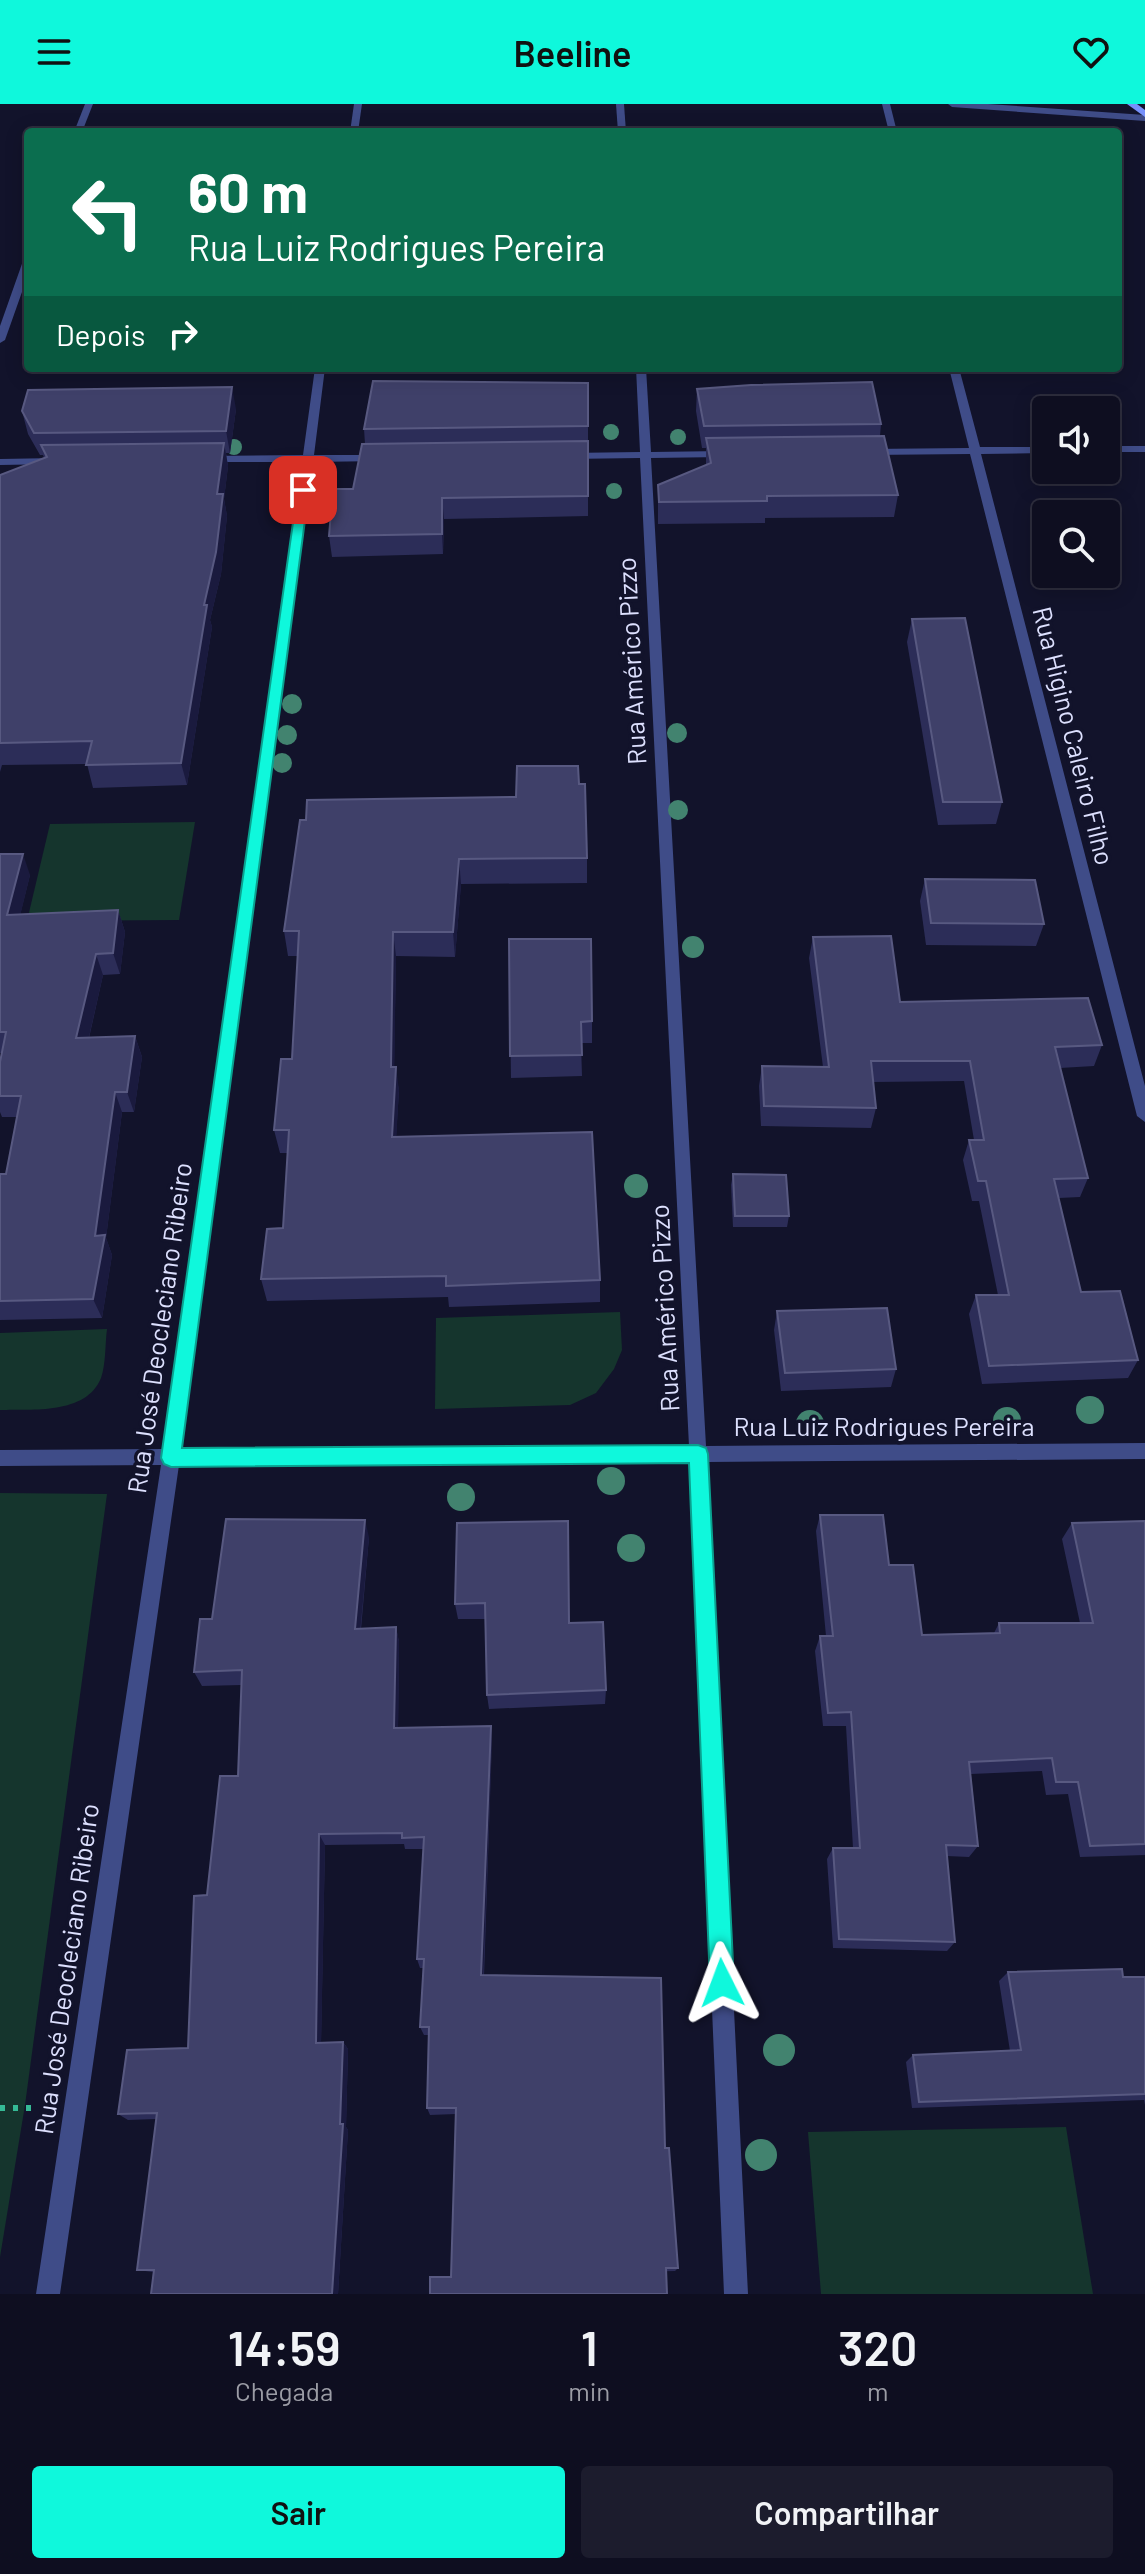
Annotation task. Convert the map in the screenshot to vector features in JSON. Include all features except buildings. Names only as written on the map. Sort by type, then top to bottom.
[{"type":"main road","points":[[1131,104],[1145,116]]},
{"type":"street","points":[[80,128],[89,104]]},
{"type":"street","points":[[355,128],[358,104]]},
{"type":"street","points":[[620,104],[622,128]]},
{"type":"street","points":[[886,104],[892,128]]},
{"type":"street","points":[[952,104],[1145,116]]},
{"type":"street","points":[[1049,109],[1086,104]]},
{"type":"street","points":[[0,340],[14,284],[24,268]]},
{"type":"street","name":"Rua José Deocleciano Ribeiro","points":[[48,2294],[171,1458],[319,372]]},
{"type":"street","name":"Rua Américo Pizzo","points":[[641,372],[698,1454],[736,2294]]},
{"type":"street","name":"Rua Higino Caleiro Filho","points":[[955,372],[1145,1116]]},
{"type":"street","points":[[1120,449],[1145,449]]},
{"type":"street","points":[[850,452],[1032,450]]},
{"type":"street","points":[[555,456],[741,454]]},
{"type":"street","points":[[200,459],[400,457]]},
{"type":"street","points":[[0,462],[77,461]]},
{"type":"street","name":"Rua Luiz Rodrigues Pereira","points":[[0,1458],[1145,1451]]},
{"type":"green space","points":[[195,822],[179,920],[27,921],[50,824]]},
{"type":"green space","points":[[620,1312],[622,1350],[614,1369],[596,1393],[570,1405],[435,1409],[436,1318]]},
{"type":"green space","points":[[107,1329],[105,1360],[101,1378],[94,1390],[71,1404],[57,1408],[0,1410],[0,1333]]},
{"type":"green space","points":[[0,1493],[107,1494],[25,2105],[0,2257]]},
{"type":"green space","points":[[1066,2127],[1093,2294],[821,2294],[808,2132]]},
{"type":"route","points":[[303,490],[171,1458],[698,1454],[722,1983]]}]
